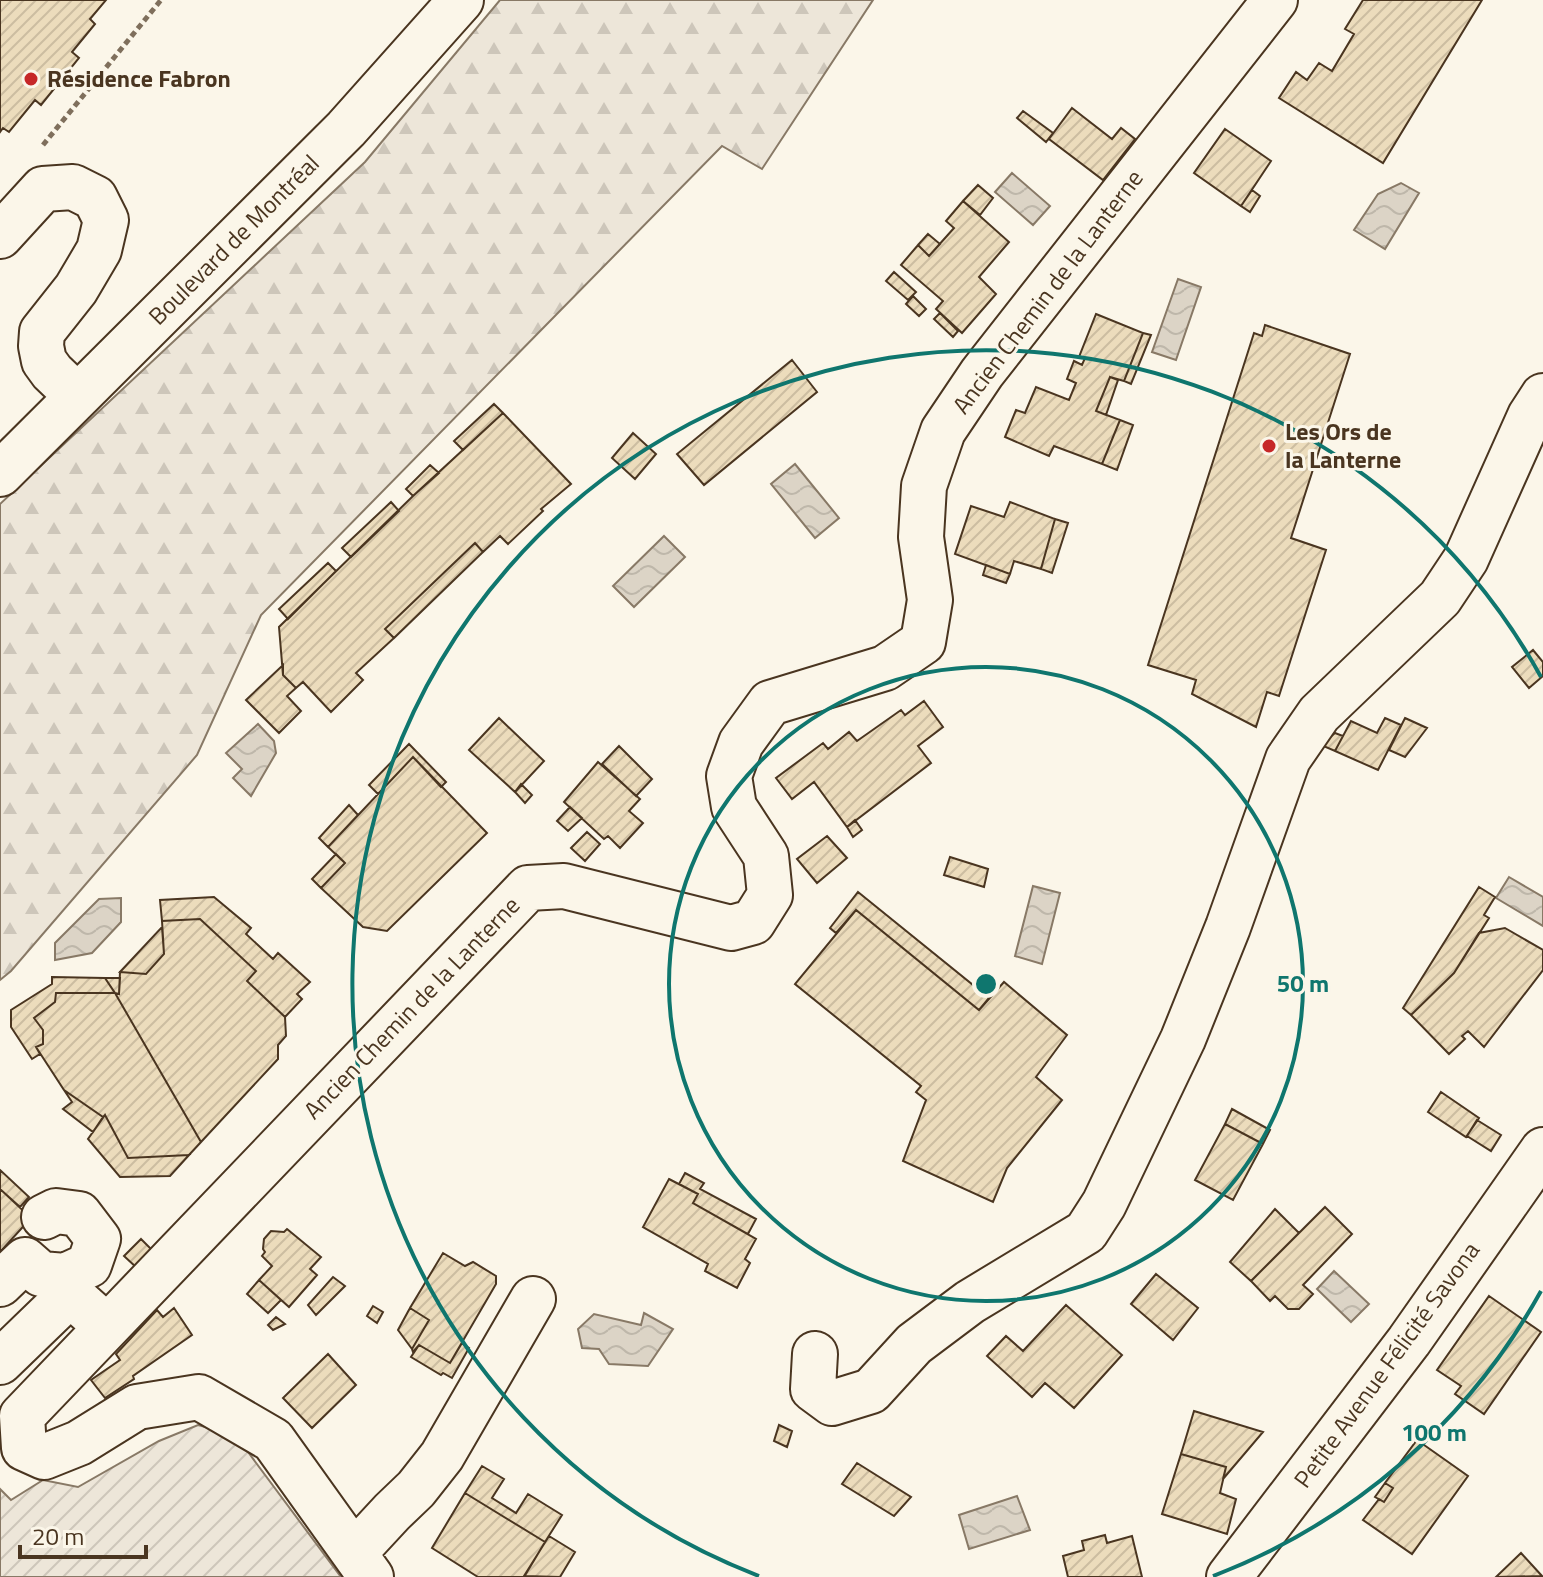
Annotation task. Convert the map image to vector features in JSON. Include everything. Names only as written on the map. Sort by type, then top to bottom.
[{"type":"street","name":"Boulevard de Montréal","points":[[0,474],[346,129],[461,0]]},
{"type":"street","name":"Ancien Chemin de la Lanterne","points":[[363,1565],[273,1440],[199,1397],[137,1407],[79,1443],[44,1457],[24,1448],[22,1416],[528,888],[564,886],[731,928],[753,922],[770,895],[766,856],[734,807],[729,776],[741,743],[770,703],[885,668],[923,642],[930,600],[921,537],[924,486],[943,431],[991,361],[1275,0]]},
{"type":"street","points":[[0,236],[43,189],[73,187],[95,198],[106,220],[99,250],[76,289],[42,332],[44,361],[77,396]]},
{"type":"street","points":[[815,1354],[813,1389],[832,1403],[871,1391],[914,1344],[970,1302],[1086,1232],[1104,1204],[1183,1039],[1228,927],[1288,759],[1319,714],[1440,598],[1466,559],[1530,416],[1543,396]]},
{"type":"street","name":"Petite Avenue Félicité Savona","points":[[1229,1577],[1409,1341],[1543,1150]]},
{"type":"street","points":[[0,1284],[25,1260],[41,1274],[65,1276],[89,1265],[98,1239],[79,1214],[56,1211],[44,1217]]},
{"type":"street","points":[[0,1362],[59,1305],[70,1299],[79,1302],[107,1327]]},
{"type":"street","points":[[363,1565],[392,1512],[416,1489],[442,1456],[533,1299]]},
{"type":"path","points":[[40,149],[161,0]]},
{"type":"green space","points":[[500,0],[873,0],[762,169],[722,146],[261,615],[197,755],[0,980],[0,504],[365,162]]},
{"type":"green space","points":[[198,1425],[225,1435],[248,1452],[341,1577],[0,1577],[0,1489],[11,1500],[43,1480],[78,1487],[159,1441]]},
{"type":"water","points":[[1012,173],[1050,206],[1033,225],[995,192]]},
{"type":"water","points":[[1401,183],[1419,193],[1385,249],[1354,230],[1378,194]]},
{"type":"water","points":[[1178,279],[1201,287],[1176,360],[1152,352]]},
{"type":"water","points":[[795,464],[839,518],[815,538],[771,484]]},
{"type":"water","points":[[664,536],[685,557],[634,607],[613,586]]},
{"type":"water","points":[[258,724],[274,741],[276,753],[251,796],[233,778],[242,769],[226,753]]},
{"type":"water","points":[[1509,877],[1543,897],[1543,926],[1496,898]]},
{"type":"water","points":[[1033,886],[1060,893],[1042,964],[1015,956]]},
{"type":"water","points":[[121,898],[121,922],[92,953],[55,960],[55,943],[99,899]]},
{"type":"water","points":[[1334,1271],[1369,1304],[1351,1322],[1317,1289]]},
{"type":"water","points":[[644,1313],[673,1329],[648,1366],[609,1364],[599,1349],[582,1348],[578,1329],[594,1314],[641,1325]]},
{"type":"water","points":[[1017,1496],[1030,1530],[969,1549],[959,1515]]},
{"type":"building","name":"Résidence Fabron","points":[[0,0],[106,0],[90,19],[95,24],[72,52],[79,58],[41,105],[35,100],[9,132],[3,128],[0,132]]},
{"type":"building","points":[[1363,0],[1482,0],[1383,163],[1279,98],[1296,72],[1307,80],[1319,63],[1332,71],[1354,34],[1345,29]]},
{"type":"building","points":[[1072,108],[1112,139],[1121,128],[1135,139],[1103,180],[1049,139]]},
{"type":"building","points":[[1023,111],[1053,133],[1046,142],[1017,118]]},
{"type":"building","points":[[1225,129],[1271,161],[1241,206],[1194,173]]},
{"type":"building","points":[[978,185],[993,198],[980,215],[963,201]]},
{"type":"building","points":[[1252,190],[1260,196],[1250,212],[1241,206]]},
{"type":"building","points":[[963,201],[1009,242],[979,277],[996,294],[962,333],[936,309],[943,301],[901,265],[918,245],[929,256],[954,228],[946,221]]},
{"type":"building","points":[[928,234],[940,244],[929,256],[918,245]]},
{"type":"building","points":[[894,272],[916,292],[908,300],[886,281]]},
{"type":"building","points":[[913,296],[926,309],[919,316],[906,304]]},
{"type":"building","points":[[940,313],[958,331],[953,337],[934,319]]},
{"type":"building","points":[[1096,314],[1143,333],[1124,381],[1110,377],[1096,411],[1120,420],[1102,464],[1054,446],[1049,456],[1005,437],[1016,410],[1025,413],[1036,387],[1069,400],[1076,383],[1067,379],[1074,361],[1082,365],[1085,358],[1079,357]]},
{"type":"building","name":"Les Ors de la Lanterne","points":[[1265,325],[1350,354],[1291,538],[1326,550],[1279,696],[1267,692],[1256,727],[1192,694],[1196,680],[1148,665],[1254,333],[1262,336]]},
{"type":"building","points":[[1143,333],[1151,335],[1131,384],[1124,381]]},
{"type":"building","points":[[792,360],[817,392],[704,485],[677,454]]},
{"type":"building","points":[[1110,377],[1118,380],[1106,415],[1096,411]]},
{"type":"building","points":[[494,404],[503,413],[463,450],[454,441]]},
{"type":"building","points":[[503,413],[571,484],[541,509],[543,511],[508,544],[500,536],[483,552],[475,543],[385,629],[394,638],[356,673],[363,680],[331,712],[303,682],[296,688],[283,675],[279,627]]},
{"type":"building","points":[[1120,420],[1133,425],[1117,470],[1102,464]]},
{"type":"building","points":[[633,433],[656,454],[635,479],[612,458]]},
{"type":"building","points":[[430,465],[439,473],[413,496],[406,489]]},
{"type":"building","points":[[391,502],[399,511],[351,557],[342,548]]},
{"type":"building","points":[[1010,502],[1055,519],[1041,569],[1014,561],[1010,574],[955,554],[971,506],[1004,517]]},
{"type":"building","points":[[1055,519],[1068,523],[1052,573],[1041,569]]},
{"type":"building","points":[[475,543],[483,552],[394,638],[385,629]]},
{"type":"building","points":[[328,563],[336,571],[288,619],[279,609]]},
{"type":"building","points":[[986,565],[1010,574],[1006,583],[983,575]]},
{"type":"building","points":[[1533,650],[1543,662],[1543,676],[1529,688],[1512,667]]},
{"type":"building","points":[[283,665],[283,675],[296,688],[287,696],[301,711],[279,733],[246,700]]},
{"type":"building","points":[[924,701],[943,727],[918,746],[931,763],[847,827],[814,782],[792,799],[776,778],[823,743],[828,749],[849,732],[857,741],[901,710],[905,715]]},
{"type":"building","points":[[499,718],[544,761],[515,792],[469,750]]},
{"type":"building","points":[[1385,718],[1401,725],[1378,770],[1335,751],[1351,721],[1377,733]]},
{"type":"building","points":[[1405,718],[1427,728],[1405,757],[1389,750]]},
{"type":"building","points":[[1335,733],[1343,736],[1335,751],[1321,745]]},
{"type":"building","points":[[409,744],[446,782],[441,787],[413,757],[378,794],[369,785]]},
{"type":"building","points":[[619,746],[652,779],[636,796],[602,764]]},
{"type":"building","points":[[413,757],[487,833],[387,931],[363,927],[321,888],[345,863],[328,847]]},
{"type":"building","points":[[598,762],[640,799],[629,811],[643,823],[620,848],[608,836],[604,839],[564,802]]},
{"type":"building","points":[[521,784],[532,795],[525,803],[515,792]]},
{"type":"building","points":[[349,805],[358,815],[328,847],[319,838]]},
{"type":"building","points":[[570,807],[582,818],[568,831],[557,821]]},
{"type":"building","points":[[855,820],[862,830],[853,837],[847,827]]},
{"type":"building","points":[[587,832],[600,844],[585,861],[571,848]]},
{"type":"building","points":[[827,836],[847,858],[817,883],[797,859]]},
{"type":"building","points":[[336,854],[345,863],[321,888],[312,879]]},
{"type":"building","points":[[950,857],[988,869],[984,887],[944,875]]},
{"type":"building","points":[[1479,887],[1495,897],[1484,915],[1489,918],[1454,973],[1411,1015],[1403,1008]]},
{"type":"building","points":[[858,892],[989,998],[979,1010],[856,910],[836,933],[830,928]]},
{"type":"building","points":[[214,897],[251,928],[246,934],[273,959],[278,953],[310,982],[297,994],[302,999],[285,1017],[247,981],[256,971],[200,919],[162,921],[160,900]]},
{"type":"building","points":[[856,910],[979,1010],[1004,982],[1067,1035],[1036,1077],[1062,1100],[1007,1168],[993,1202],[903,1161],[926,1100],[916,1092],[921,1086],[795,984]]},
{"type":"building","points":[[200,919],[256,971],[247,981],[285,1017],[286,1036],[278,1045],[278,1059],[201,1142],[115,993],[119,994],[120,972],[146,974],[164,954],[162,921]]},
{"type":"building","points":[[162,927],[164,954],[146,974],[120,972]]},
{"type":"building","points":[[1505,928],[1543,950],[1543,970],[1484,1047],[1468,1031],[1462,1036],[1465,1039],[1449,1054],[1411,1015],[1454,973],[1479,933]]},
{"type":"building","points":[[52,977],[105,978],[115,993],[56,993],[55,1002],[34,1018],[43,1030],[43,1044],[36,1047],[40,1054],[32,1059],[11,1027],[11,1010],[52,984]]},
{"type":"building","points":[[105,978],[120,978],[119,994],[115,993]]},
{"type":"building","points":[[56,993],[115,993],[201,1142],[189,1155],[128,1158],[105,1115],[103,1117],[64,1090],[36,1047],[43,1044],[43,1030],[34,1018],[55,1002]]},
{"type":"building","points":[[64,1090],[103,1117],[93,1132],[63,1109],[72,1102]]},
{"type":"building","points":[[1441,1092],[1479,1118],[1466,1137],[1428,1112]]},
{"type":"building","points":[[1232,1109],[1270,1130],[1263,1144],[1225,1124]]},
{"type":"building","points":[[105,1115],[128,1158],[189,1155],[170,1176],[120,1177],[88,1139]]},
{"type":"building","points":[[1477,1120],[1501,1135],[1491,1151],[1467,1136]]},
{"type":"building","points":[[1225,1124],[1263,1144],[1233,1200],[1195,1180]]},
{"type":"building","points":[[0,1170],[29,1197],[20,1207],[0,1189]]},
{"type":"building","points":[[685,1173],[704,1183],[700,1189],[756,1219],[748,1234],[693,1203],[698,1194],[679,1184]]},
{"type":"building","points":[[669,1179],[698,1194],[693,1203],[756,1239],[745,1259],[750,1263],[737,1288],[705,1271],[708,1264],[643,1227]]},
{"type":"building","points":[[0,1189],[31,1218],[0,1252]]},
{"type":"building","points":[[1325,1207],[1352,1234],[1303,1285],[1313,1294],[1299,1309],[1288,1309],[1275,1296],[1270,1301],[1251,1281]]},
{"type":"building","points":[[1275,1209],[1299,1233],[1251,1281],[1230,1262]]},
{"type":"building","points":[[287,1229],[321,1257],[310,1269],[317,1275],[289,1307],[259,1280],[272,1266],[262,1256],[265,1252],[264,1239],[271,1231],[284,1232]]},
{"type":"building","points":[[141,1239],[153,1251],[137,1268],[124,1256]]},
{"type":"building","points":[[443,1253],[465,1266],[473,1262],[496,1276],[496,1284],[450,1363],[419,1345],[413,1352],[412,1349],[429,1320],[410,1308]]},
{"type":"building","points":[[1156,1274],[1198,1308],[1173,1340],[1131,1304]]},
{"type":"building","points":[[333,1277],[345,1286],[316,1315],[308,1305]]},
{"type":"building","points":[[259,1280],[281,1300],[268,1313],[247,1294]]},
{"type":"building","points":[[1489,1296],[1541,1332],[1484,1414],[1455,1394],[1461,1386],[1437,1370]]},
{"type":"building","points":[[1066,1305],[1122,1355],[1074,1408],[1045,1383],[1032,1397],[987,1356],[1006,1336],[1023,1351]]},
{"type":"building","points":[[373,1306],[383,1312],[377,1323],[367,1316]]},
{"type":"building","points":[[174,1308],[192,1335],[105,1398],[91,1380],[120,1360],[116,1354],[157,1310],[163,1317]]},
{"type":"building","points":[[410,1308],[429,1320],[412,1349],[398,1330]]},
{"type":"building","points":[[276,1317],[285,1324],[273,1330],[268,1325]]},
{"type":"building","points":[[462,1343],[469,1348],[452,1378],[411,1357],[419,1345],[450,1363]]},
{"type":"building","points":[[328,1354],[356,1385],[312,1428],[283,1398]]},
{"type":"building","points":[[1194,1411],[1263,1432],[1223,1479],[1226,1467],[1181,1454]]},
{"type":"building","points":[[779,1425],[792,1431],[787,1447],[774,1441]]},
{"type":"building","points":[[1417,1440],[1468,1476],[1412,1554],[1363,1520],[1379,1499],[1384,1502],[1393,1488],[1385,1483]]},
{"type":"building","points":[[1181,1454],[1226,1467],[1220,1493],[1236,1499],[1227,1534],[1162,1514]]},
{"type":"building","points":[[857,1463],[911,1497],[894,1516],[842,1484]]},
{"type":"building","points":[[482,1466],[504,1479],[492,1498],[516,1513],[528,1494],[562,1515],[545,1542],[465,1493]]},
{"type":"building","points":[[1385,1483],[1393,1488],[1384,1502],[1375,1497]]},
{"type":"building","points":[[465,1493],[545,1542],[524,1577],[478,1577],[432,1548]]},
{"type":"building","points":[[1105,1535],[1107,1543],[1132,1536],[1142,1577],[1068,1577],[1063,1556],[1084,1550],[1082,1541]]},
{"type":"building","points":[[549,1536],[575,1552],[560,1577],[524,1576]]},
{"type":"building","points":[[1521,1553],[1542,1576],[1496,1577]]},
{"type":"place","name":"Résidence Fabron","points":[[31,79]]},
{"type":"place","name":"Les Ors de la Lanterne","points":[[1269,446]]}]
